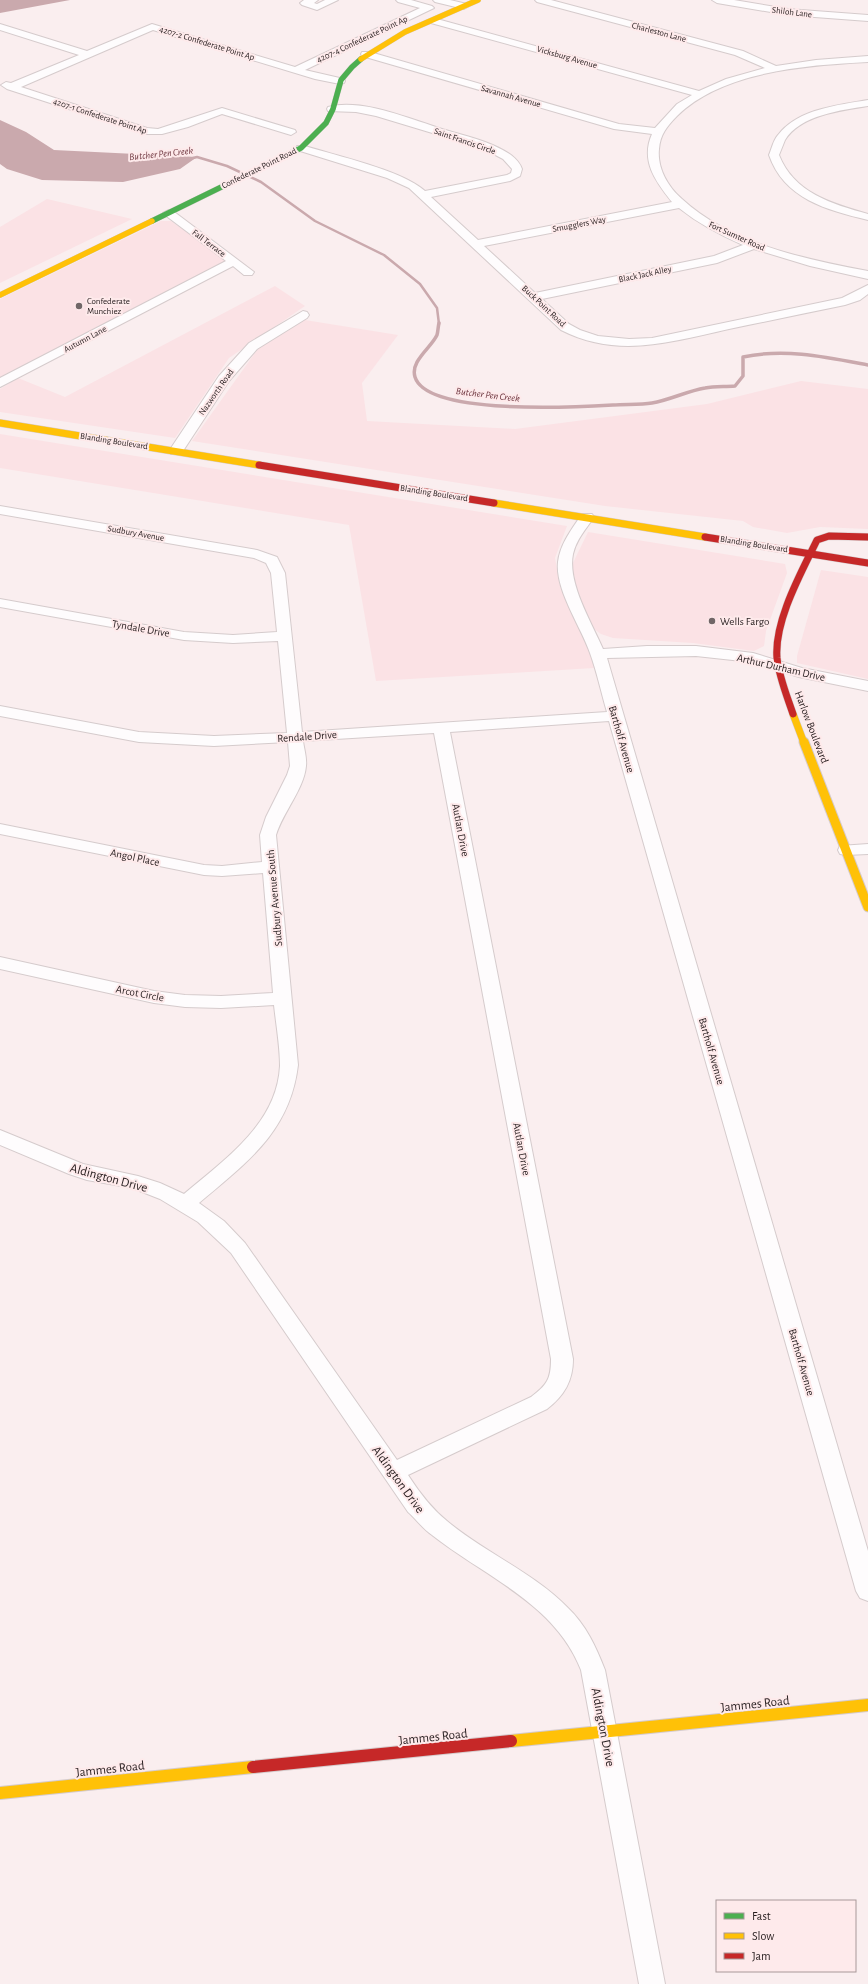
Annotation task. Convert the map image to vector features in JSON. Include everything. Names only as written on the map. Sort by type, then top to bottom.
[{"type":"street","points":[[313,0],[305,4],[317,7],[333,0]]},
{"type":"street","name":"4207-4 Confederate Point Ap","points":[[296,70],[429,8],[401,0]]},
{"type":"street","points":[[438,0],[464,6]]},
{"type":"street","name":"Confederate Point Road","points":[[0,295],[301,148],[321,131],[330,116],[340,81],[354,64],[366,54],[478,0]]},
{"type":"street","name":"Charleston Lane","points":[[540,0],[739,53],[775,69]]},
{"type":"street","name":"Shiloh Lane","points":[[717,0],[788,12],[868,18]]},
{"type":"street","name":"Vicksburg Avenue","points":[[434,21],[700,94]]},
{"type":"street","points":[[0,27],[87,54]]},
{"type":"street","name":"4207-2 Confederate Point Ap","points":[[11,87],[152,27],[296,70],[340,81]]},
{"type":"street","name":"Savannah Avenue","points":[[366,54],[618,127],[658,131]]},
{"type":"street","name":"Fort Sumter Road","points":[[868,59],[824,62],[775,69],[731,81],[700,94],[677,110],[658,131],[652,153],[656,173],[670,194],[708,224],[754,245],[797,260],[868,275]]},
{"type":"street","name":"4207-1 Confederate Point Ap","points":[[0,83],[146,131],[158,132],[184,126],[222,111],[291,132]]},
{"type":"street","points":[[868,103],[838,108],[802,121],[789,129],[781,138],[774,155],[781,173],[798,189],[827,204],[868,217]]},
{"type":"street","name":"Saint Francis Circle","points":[[332,109],[356,109],[378,113],[486,146],[507,156],[515,164],[517,169],[516,174],[510,178],[424,195]]},
{"type":"street","name":"Buck Point Road","points":[[301,148],[402,181],[413,186],[565,327],[576,333],[604,342],[637,344],[660,341],[845,301],[856,297],[868,289]]},
{"type":"street","name":"Smugglers Way","points":[[477,244],[681,204]]},
{"type":"street","name":"Fall Terrace","points":[[169,213],[248,272]]},
{"type":"street","name":"Black Jack Alley","points":[[534,297],[702,263],[731,255],[754,245]]},
{"type":"street","name":"Autumn Lane","points":[[0,383],[234,261]]},
{"type":"street","name":"Nazworth Road","points":[[176,451],[224,379],[253,346],[303,315]]},
{"type":"street","name":"Blanding Boulevard","points":[[0,423],[868,563]]},
{"type":"street","name":"Sudbury Avenue","points":[[0,510],[257,554],[272,560]]},
{"type":"street","name":"Bartholf Avenue","points":[[587,517],[578,528],[565,556],[564,572],[568,588],[598,654],[868,1591]]},
{"type":"street","name":"Harlow Boulevard","points":[[868,537],[829,536],[817,540],[798,580],[779,635],[777,650],[784,687],[868,907]]},
{"type":"street","name":"Sudbury Avenue South","points":[[185,1204],[251,1146],[265,1131],[276,1112],[285,1090],[289,1065],[268,835],[275,813],[296,780],[298,766],[278,573],[272,560]]},
{"type":"street","name":"Tyndale Drive","points":[[0,603],[184,636],[232,639],[284,636]]},
{"type":"street","name":"Arthur Durham Drive","points":[[598,654],[647,651],[696,651],[753,658],[799,672],[868,686]]},
{"type":"street","name":"Rendale Drive","points":[[0,711],[108,732],[154,738],[214,741],[615,716]]},
{"type":"street","name":"Autlan Drive","points":[[393,1472],[539,1403],[552,1393],[560,1381],[562,1369],[562,1359],[441,727]]},
{"type":"street","name":"Angol Place","points":[[0,829],[204,870],[222,871],[270,867]]},
{"type":"street","points":[[846,850],[868,849]]},
{"type":"street","name":"Arcot Circle","points":[[0,963],[154,997],[185,1001],[221,1002],[283,998]]},
{"type":"street","name":"Aldington Drive","points":[[0,1137],[58,1163],[88,1173],[138,1183],[185,1204],[218,1226],[238,1248],[416,1505],[439,1528],[544,1600],[573,1630],[584,1647],[593,1670],[652,1984]]},
{"type":"street","name":"Jammes Road","points":[[0,1793],[868,1705]]},
{"type":"shaded area","points":[[0,0],[70,0],[0,13]]},
{"type":"shaded area","points":[[0,120],[26,132],[54,150],[197,157],[180,169],[123,182],[42,180],[7,169],[0,164]]},
{"type":"shaded area","points":[[47,199],[132,219],[0,283],[0,227]]},
{"type":"shaded area","points":[[161,221],[171,221],[225,259],[222,265],[0,380],[0,299]]},
{"type":"shaded area","points":[[275,286],[305,306],[229,358],[175,438],[0,412],[0,389],[18,378],[65,397]]},
{"type":"shaded area","points":[[305,320],[398,335],[362,383],[367,421],[515,429],[707,404],[801,381],[868,389],[868,529],[820,527],[787,533],[753,527],[743,521],[605,506],[192,441],[260,346]]},
{"type":"shaded area","points":[[0,434],[567,526],[555,558],[560,586],[590,652],[594,668],[376,681],[349,525],[0,468]]},
{"type":"shaded area","points":[[588,532],[785,564],[787,573],[766,631],[764,646],[754,651],[693,643],[613,638],[601,634],[594,629],[575,588],[571,567]]},
{"type":"shaded area","points":[[821,570],[868,577],[868,679],[797,663],[797,656]]},
{"type":"waterway","name":"Butcher Pen Creek","points":[[193,158],[197,157],[227,166],[261,182],[315,221],[384,255],[420,284],[437,308],[439,323]]},
{"type":"waterway","name":"Butcher Pen Creek","points":[[439,323],[437,335],[415,366],[415,377],[426,389],[446,398],[474,404],[569,407],[652,403],[705,388],[735,386],[743,376],[743,357],[759,354],[790,353],[837,359],[868,365]]},
{"type":"traffic: fast","points":[[152,221],[301,148],[324,127],[336,101],[341,80],[345,74],[361,59]]},
{"type":"traffic: slow","points":[[361,59],[405,32],[478,0]]},
{"type":"traffic: slow","points":[[0,295],[152,221]]},
{"type":"traffic: slow","points":[[0,423],[259,465]]},
{"type":"traffic: slow","points":[[494,503],[705,537]]},
{"type":"traffic: slow","points":[[793,714],[868,907]]},
{"type":"traffic: slow","points":[[511,1741],[868,1705]]},
{"type":"traffic: slow","points":[[0,1793],[253,1767]]},
{"type":"traffic: jam","points":[[259,465],[494,503]]},
{"type":"traffic: jam","points":[[793,714],[780,674],[777,649],[782,623],[799,579],[817,540],[829,536],[868,537]]},
{"type":"traffic: jam","points":[[705,537],[868,563]]},
{"type":"traffic: jam","points":[[253,1767],[511,1741]]},
{"type":"place","name":"Confederate Munchiez","points":[[79,306]]},
{"type":"place","name":"Wells Fargo","points":[[712,621]]}]
